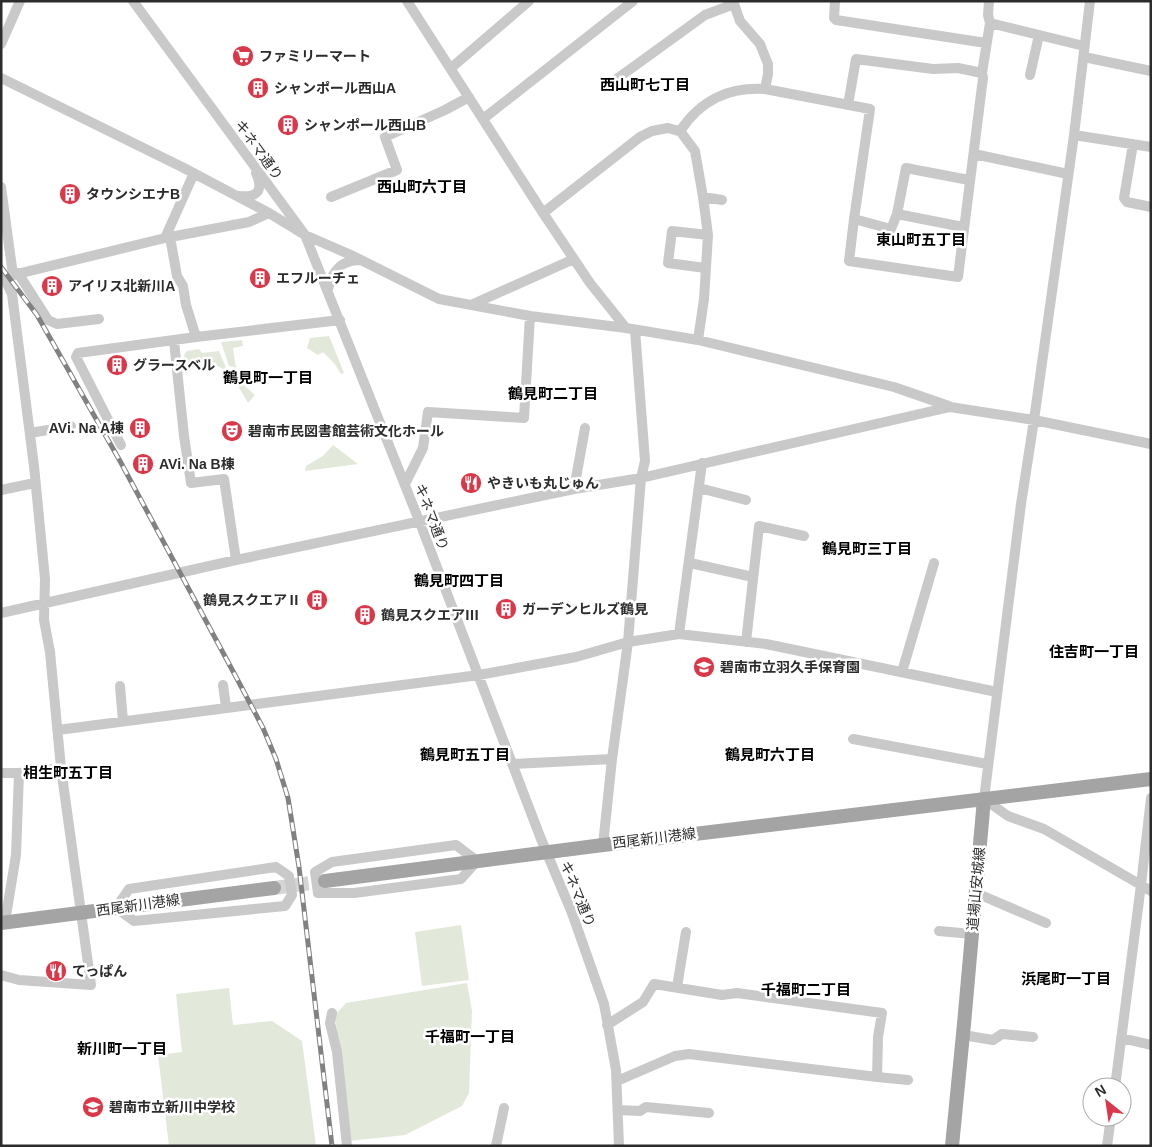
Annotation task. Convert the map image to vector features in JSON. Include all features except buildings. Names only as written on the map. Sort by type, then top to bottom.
[{"type":"main road","points":[[984,799],[1151,779]]},
{"type":"main road","name":"西尾新川港線","points":[[325,881],[984,799]]},
{"type":"main road","name":"道場山安城線","points":[[952,1146],[984,799]]},
{"type":"main road","name":"西尾新川港線","points":[[3,923],[274,888]]},
{"type":"street","points":[[1,44],[20,1]]},
{"type":"street","name":"キネマ通り","points":[[133,1],[305,235],[405,484],[546,852],[572,913],[604,1004],[617,1081],[620,1146]]},
{"type":"street","points":[[407,1],[590,283],[631,329],[645,461],[641,478],[628,642],[612,759],[603,845]]},
{"type":"street","points":[[451,68],[530,1]]},
{"type":"street","points":[[483,119],[633,1]]},
{"type":"street","points":[[836,1],[834,18],[836,20],[986,43]]},
{"type":"street","points":[[680,131],[690,116],[708,102],[727,92],[750,88],[765,89],[870,109],[848,261],[958,277],[969,180],[974,154],[982,73],[990,23],[988,15],[989,1]]},
{"type":"street","points":[[1090,1],[1074,135],[1021,504],[984,799],[1008,816],[1044,829],[1142,884],[1151,892]]},
{"type":"street","points":[[607,86],[705,15],[733,2],[740,21],[760,44],[768,64],[765,89]]},
{"type":"street","points":[[990,23],[1084,46]]},
{"type":"street","points":[[1030,75],[1039,35]]},
{"type":"street","points":[[1084,57],[1151,71]]},
{"type":"street","points":[[848,105],[856,59],[933,69],[958,68],[982,73]]},
{"type":"street","points":[[1,78],[194,173],[269,213],[305,235],[361,260],[439,299],[530,316],[698,340],[894,387],[950,407],[1034,420],[1151,444]]},
{"type":"street","points":[[331,197],[397,170],[385,137],[446,110],[469,97]]},
{"type":"street","points":[[543,213],[640,137],[652,131],[668,128],[680,131],[695,151],[708,235],[704,299],[698,340]]},
{"type":"street","points":[[1074,135],[1151,147]]},
{"type":"street","points":[[1133,144],[1124,198],[1127,202],[1151,206]]},
{"type":"street","points":[[974,154],[1068,174]]},
{"type":"street","points":[[235,196],[250,198],[256,194],[260,180],[252,163]]},
{"type":"street","points":[[854,219],[891,229],[897,214],[906,168],[969,180]]},
{"type":"street","points":[[194,173],[168,238],[196,337]]},
{"type":"street","points":[[1,187],[9,276],[36,483],[45,579],[44,620],[50,652],[61,768],[91,985],[19,980],[1,975]]},
{"type":"street","points":[[703,196],[722,200]]},
{"type":"street","points":[[9,276],[168,238],[249,222],[269,213]]},
{"type":"street","points":[[897,214],[963,227]]},
{"type":"street","points":[[705,268],[668,264],[672,231],[708,235]]},
{"type":"street","points":[[470,305],[574,259]]},
{"type":"street","points":[[328,290],[330,279],[335,271],[348,262],[361,260]]},
{"type":"street","points":[[9,276],[48,320],[57,324],[99,320]]},
{"type":"street","points":[[405,484],[423,448],[428,412],[524,418],[530,316]]},
{"type":"street","points":[[121,445],[76,357],[78,353],[340,320]]},
{"type":"street","points":[[174,341],[191,484],[224,479],[236,560]]},
{"type":"street","points":[[1,613],[236,560],[420,523],[574,489],[641,478],[950,407]]},
{"type":"street","points":[[30,433],[71,426]]},
{"type":"street","points":[[574,489],[585,428]]},
{"type":"street","points":[[679,634],[702,463]]},
{"type":"street","points":[[1,490],[36,483]]},
{"type":"street","points":[[699,488],[746,500]]},
{"type":"street","points":[[746,642],[760,526],[804,536]]},
{"type":"street","points":[[690,563],[754,577]]},
{"type":"street","points":[[902,672],[934,563]]},
{"type":"street","points":[[58,730],[479,675],[576,657],[628,642],[679,634],[766,644],[997,692]]},
{"type":"street","points":[[223,685],[226,707]]},
{"type":"street","points":[[120,686],[123,721]]},
{"type":"street","points":[[853,739],[988,764]]},
{"type":"street","points":[[513,764],[612,759]]},
{"type":"street","points":[[1,773],[61,768]]},
{"type":"street","points":[[3,923],[16,855],[19,773]]},
{"type":"street","points":[[1116,1077],[1142,884],[1151,798]]},
{"type":"street","points":[[456,845],[477,861],[461,879],[354,893],[318,893],[315,872],[332,862],[456,845]]},
{"type":"street","points":[[276,867],[289,876],[292,895],[285,906],[134,921],[116,908],[129,889],[276,867]]},
{"type":"street","points":[[976,893],[1046,923]]},
{"type":"street","points":[[938,930],[972,934]]},
{"type":"street","points":[[677,987],[686,932]]},
{"type":"street","points":[[608,1025],[643,1002],[654,984],[722,994],[737,993],[882,1013],[878,1037],[877,1077]]},
{"type":"street","points":[[332,1013],[330,1023],[337,1052],[347,1146]]},
{"type":"street","points":[[963,1035],[993,1040],[1002,1034],[1033,1038]]},
{"type":"street","points":[[1121,1038],[1151,1045]]},
{"type":"street","points":[[617,1081],[675,1056],[689,1054],[908,1080]]},
{"type":"street","points":[[618,1110],[640,1111],[646,1107],[709,1113]]},
{"type":"street","points":[[496,1146],[504,1108]]},
{"type":"street","points":[[1107,1146],[1110,1127]]},
{"type":"green space","points":[[329,336],[344,373],[341,374],[334,363],[323,352],[318,355],[307,348],[310,338]]},
{"type":"green space","points":[[242,340],[243,346],[233,348],[236,368],[229,366],[221,342]]},
{"type":"green space","points":[[199,349],[202,353],[219,351],[226,368],[223,369],[213,364],[198,361],[198,365],[186,366],[184,355],[187,351]]},
{"type":"green space","points":[[227,372],[255,395],[248,403],[234,379]]},
{"type":"green space","points":[[333,445],[358,464],[305,471],[306,466],[323,456]]},
{"type":"green space","points":[[461,925],[469,980],[422,986],[415,932]]},
{"type":"green space","points":[[467,983],[472,1011],[469,1093],[462,1106],[405,1135],[349,1141],[335,1015],[346,1003]]},
{"type":"green space","points":[[229,988],[233,1025],[272,1021],[302,1041],[316,1146],[169,1146],[158,1055],[182,1052],[176,994]]},
{"type":"tunnel","points":[[274,888],[325,881]]},
{"type":"railway","points":[[1,267],[37,315],[120,461],[263,728],[276,759],[288,798],[299,867],[332,1146]]},
{"type":"place","name":"ファミリーマート","points":[[243,56]]},
{"type":"place","name":"シャンポール西山A","points":[[258,88]]},
{"type":"place","name":"シャンポール西山B","points":[[288,125]]},
{"type":"place","name":"タウンシエナB","points":[[70,194]]},
{"type":"place","name":"エフルーチェ","points":[[260,278]]},
{"type":"place","name":"アイリス北新川A","points":[[52,286]]},
{"type":"place","name":"グラースベル","points":[[117,365]]},
{"type":"place","name":"AVi. Na A棟","points":[[140,428]]},
{"type":"place","name":"碧南市民図書館芸術文化ホール","points":[[232,431]]},
{"type":"place","name":"AVi. Na B棟","points":[[143,464]]},
{"type":"place","name":"やきいも丸じゅん","points":[[471,483]]},
{"type":"place","name":"鶴見スクエアⅡ","points":[[317,600]]},
{"type":"place","name":"ガーデンヒルズ鶴見","points":[[506,609]]},
{"type":"place","name":"鶴見スクエアⅢ","points":[[365,615]]},
{"type":"place","name":"碧南市立羽久手保育園","points":[[704,667]]},
{"type":"place","name":"てっぱん","points":[[56,971]]},
{"type":"place","name":"碧南市立新川中学校","points":[[93,1107]]},
{"type":"district","name":"西山町七丁目","points":[[645,84]]},
{"type":"district","name":"西山町六丁目","points":[[422,186]]},
{"type":"district","name":"東山町五丁目","points":[[921,239]]},
{"type":"district","name":"鶴見町一丁目","points":[[268,377]]},
{"type":"district","name":"鶴見町二丁目","points":[[553,393]]},
{"type":"district","name":"鶴見町三丁目","points":[[867,548]]},
{"type":"district","name":"鶴見町四丁目","points":[[459,580]]},
{"type":"district","name":"住吉町一丁目","points":[[1094,651]]},
{"type":"district","name":"鶴見町五丁目","points":[[465,754]]},
{"type":"district","name":"鶴見町六丁目","points":[[770,754]]},
{"type":"district","name":"相生町五丁目","points":[[68,772]]},
{"type":"district","name":"浜尾町一丁目","points":[[1066,978]]},
{"type":"district","name":"千福町二丁目","points":[[806,989]]},
{"type":"district","name":"千福町一丁目","points":[[470,1036]]},
{"type":"district","name":"新川町一丁目","points":[[122,1048]]}]
